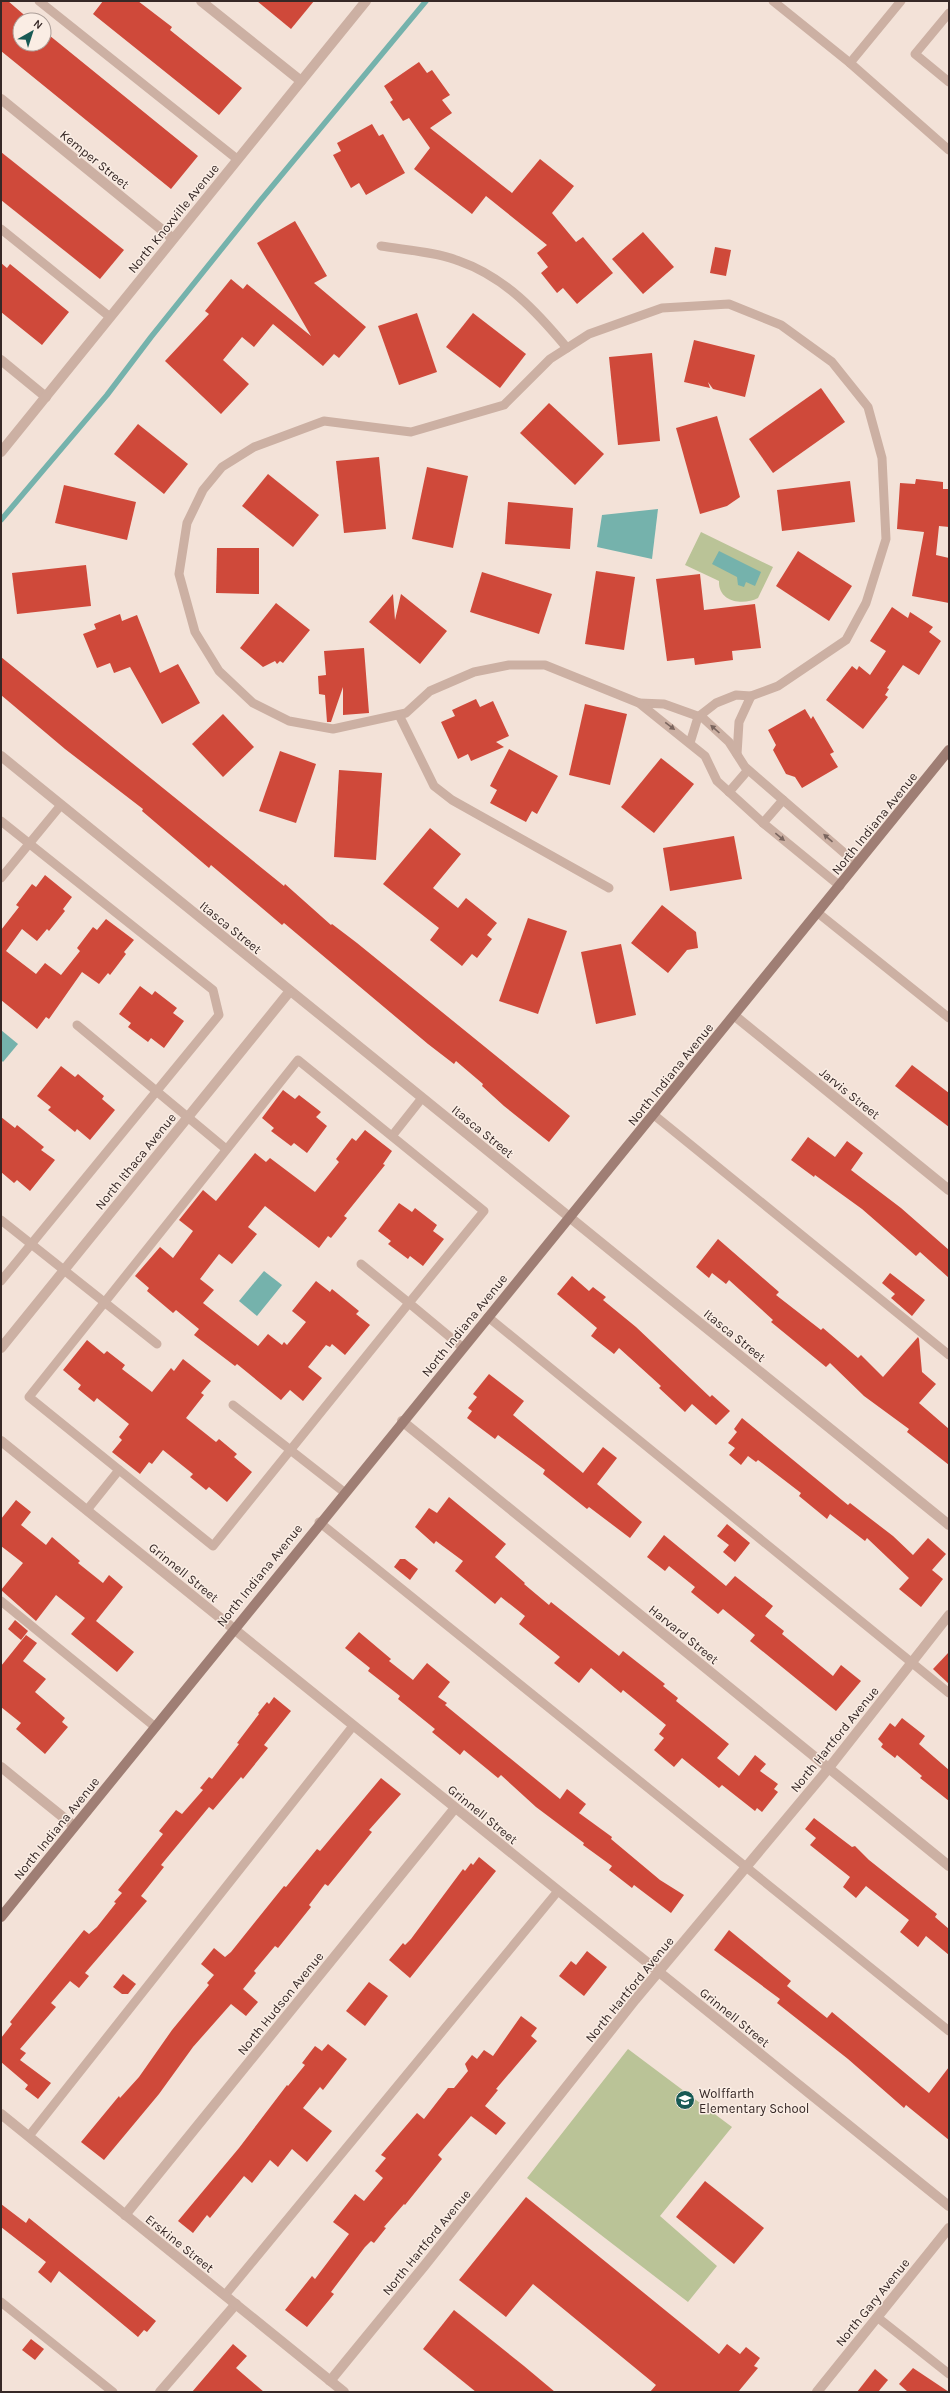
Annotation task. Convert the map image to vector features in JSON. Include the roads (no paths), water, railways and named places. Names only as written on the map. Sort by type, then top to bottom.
[{"type":"main road","name":"North Indiana Avenue","points":[[1,1917],[319,1522],[735,1016],[949,750]]},
{"type":"street","points":[[202,1],[301,81]]},
{"type":"street","name":"North Knoxville Avenue","points":[[1,452],[172,238],[365,2]]},
{"type":"street","name":"Kemper Street","points":[[1,99],[172,238]]},
{"type":"street","points":[[1,360],[46,397]]},
{"type":"street","name":"Itasca Street","points":[[1,756],[949,1525]]},
{"type":"street","name":"North Ithaca Avenue","points":[[1,1348],[290,991]]},
{"type":"street","name":"Jarvis Street","points":[[735,1016],[949,1190]]},
{"type":"street","name":"Harvard Street","points":[[402,1421],[949,1866]]},
{"type":"street","name":"Grinnell Street","points":[[1,1441],[658,1973],[949,2206]]},
{"type":"street","name":"North Hartford Avenue","points":[[330,2381],[425,2265],[658,1973],[828,1769],[949,1615]]},
{"type":"street","points":[[1,1768],[74,1826]]},
{"type":"street","name":"North Hudson Avenue","points":[[125,2215],[455,1808]]},
{"type":"street","name":"Erskine Street","points":[[1,2114],[344,2392]]},
{"type":"street","name":"North Gary Avenue","points":[[816,2392],[949,2228]]},
{"type":"street","points":[[160,2392],[236,2304]]},
{"type":"lane","points":[[39,1],[237,159]]},
{"type":"lane","points":[[773,1],[850,63],[949,150]]},
{"type":"lane","points":[[850,63],[901,1]]},
{"type":"lane","points":[[949,13],[915,54],[949,82]]},
{"type":"lane","points":[[1,229],[110,317]]},
{"type":"lane","points":[[381,246],[459,260],[492,277],[519,296],[542,318],[567,348]]},
{"type":"lane","points":[[690,743],[698,717],[716,703],[736,694],[751,696],[778,686],[846,640],[866,604],[886,539],[882,458],[868,407],[832,362],[781,325],[729,304],[662,308],[589,334],[550,359],[504,405],[411,432],[324,421],[254,447],[222,467],[203,490],[187,523],[179,574],[195,632],[219,671],[253,703],[289,721],[333,730],[406,713],[430,691],[474,672],[509,665],[545,665],[639,703],[705,756],[717,781],[763,823],[840,886]]},
{"type":"lane","points":[[737,755],[739,722],[751,696]]},
{"type":"lane","points":[[639,703],[664,704],[703,718],[729,742],[748,770],[857,864]]},
{"type":"lane","points":[[399,714],[434,786],[452,800],[609,888]]},
{"type":"lane","points":[[729,792],[748,770]]},
{"type":"lane","points":[[763,823],[783,800]]},
{"type":"lane","points":[[1,878],[61,805]]},
{"type":"lane","points":[[1,821],[213,990],[219,1015],[1,1281]]},
{"type":"lane","points":[[818,913],[949,1018]]},
{"type":"lane","points":[[77,1024],[187,1118],[226,1149]]},
{"type":"lane","points":[[298,1060],[484,1211],[213,1546],[29,1397],[226,1149],[298,1060]]},
{"type":"lane","points":[[392,1136],[422,1098]]},
{"type":"lane","points":[[654,1114],[949,1355]]},
{"type":"lane","points":[[1,1220],[157,1344]]},
{"type":"lane","points":[[361,1264],[462,1347]]},
{"type":"lane","points":[[488,1317],[949,1693]]},
{"type":"lane","points":[[233,1405],[344,1492]]},
{"type":"lane","points":[[87,1510],[119,1470]]},
{"type":"lane","points":[[319,1522],[745,1868],[949,2031]]},
{"type":"lane","points":[[1,1601],[154,1726]]},
{"type":"lane","points":[[29,2136],[353,1726]]},
{"type":"lane","points":[[225,2295],[558,1892]]},
{"type":"lane","points":[[1,2302],[113,2392]]},
{"type":"lane","points":[[877,2317],[949,2374]]},
{"type":"water","points":[[658,509],[652,559],[597,547],[602,515]]},
{"type":"water","points":[[719,551],[761,572],[755,586],[746,582],[744,587],[738,585],[737,577],[712,564]]},
{"type":"water","points":[[1,1030],[18,1044],[3,1062],[1,1060]]},
{"type":"water","points":[[264,1271],[282,1285],[257,1316],[239,1301]]},
{"type":"waterway","points":[[1,520],[107,395],[151,337],[260,201],[426,1]]},
{"type":"place","name":"Wolffarth Elementary School","points":[[685,2100]]}]
